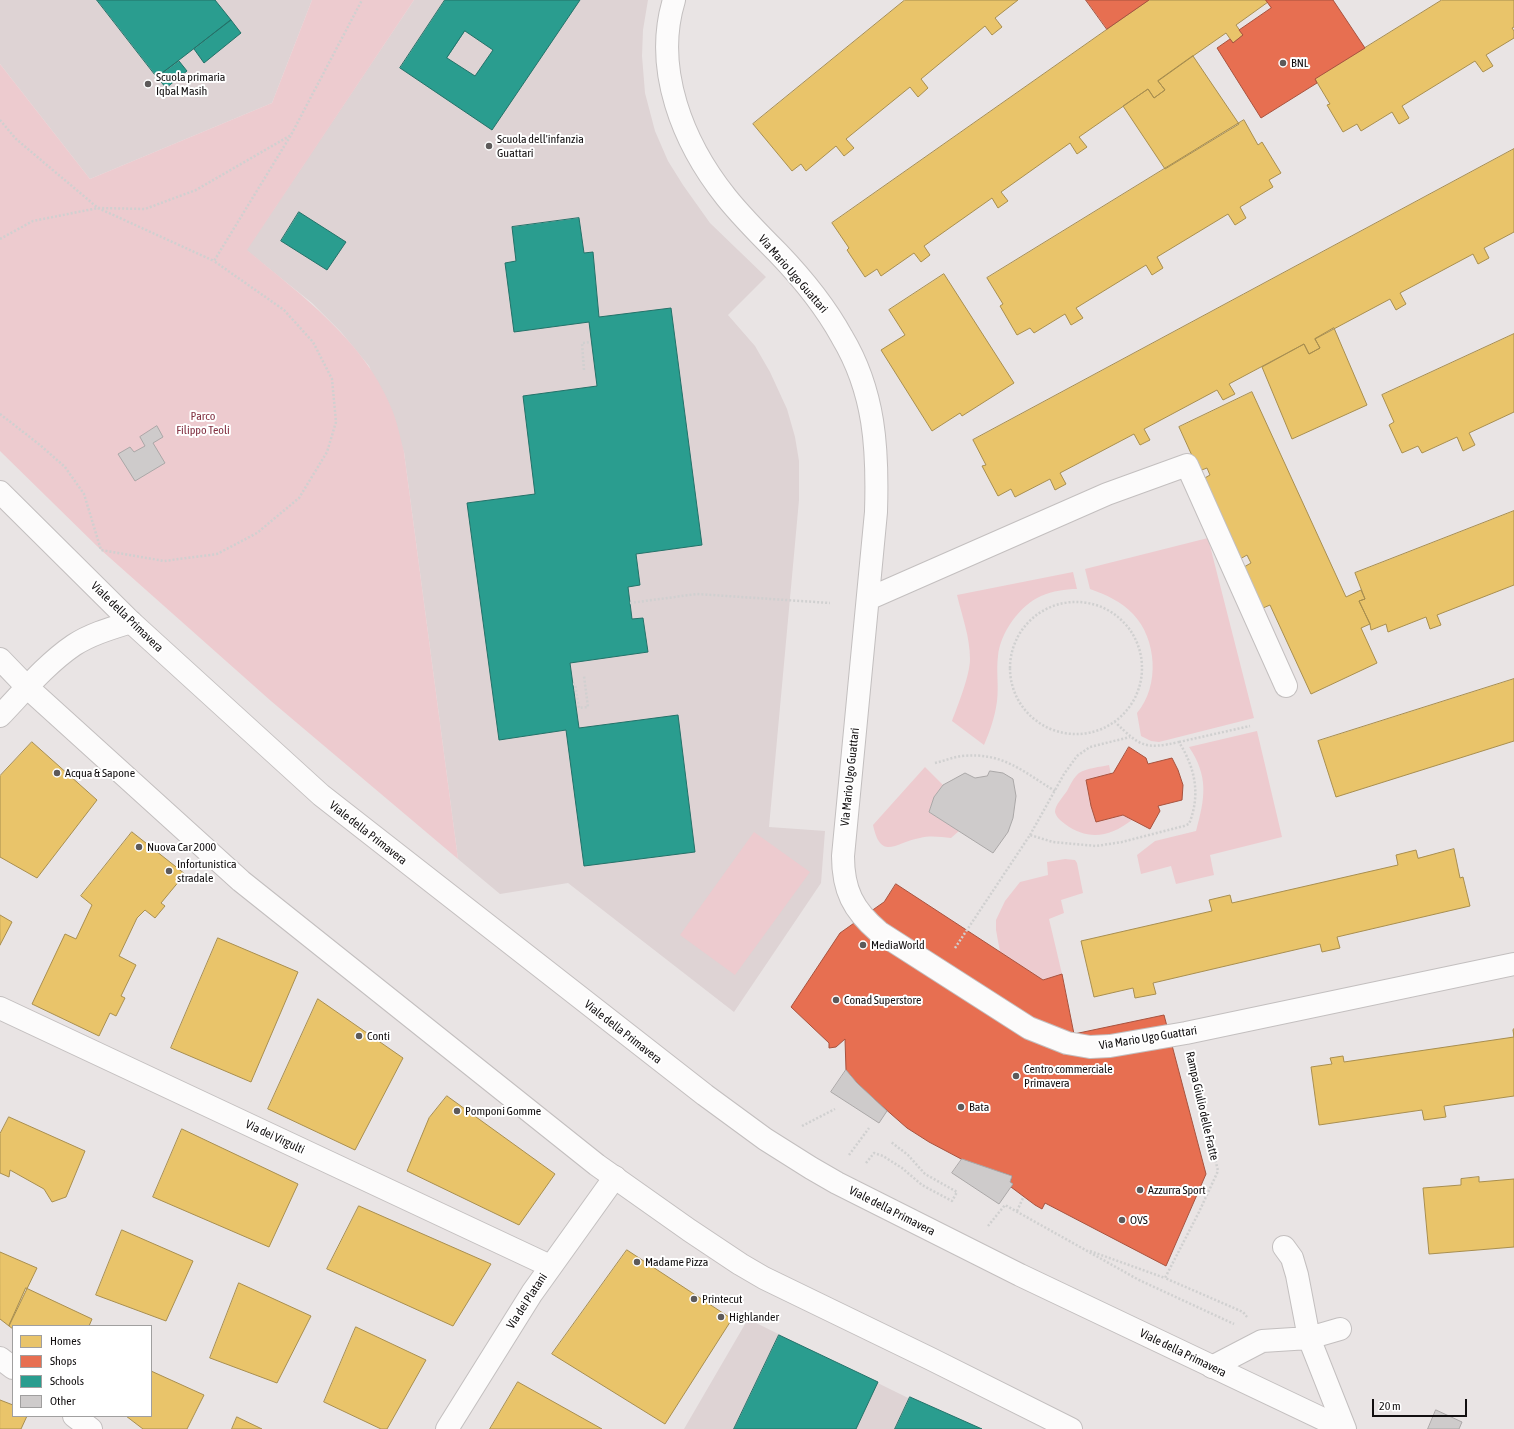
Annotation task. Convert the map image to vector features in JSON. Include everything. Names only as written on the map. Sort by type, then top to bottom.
[{"type":"main road","name":"Via Mario Ugo Guattari","points":[[674,0],[670,16],[668,45],[670,76],[676,104],[689,138],[702,162],[726,198],[783,258],[821,304],[843,337],[864,385],[872,413],[876,442],[876,512],[842,856],[844,878],[847,889],[856,908],[879,932],[1028,1028],[1067,1043],[1101,1047],[1186,1034],[1514,964]]},
{"type":"main road","points":[[868,599],[1106,494],[1187,465],[1286,686]]},
{"type":"main road","name":"Viale della Primavera","points":[[0,492],[131,622],[278,757],[344,814],[716,1103],[765,1139],[811,1168],[912,1222],[1212,1367],[1345,1429]]},
{"type":"main road","points":[[0,716],[54,661],[74,645],[94,635],[131,622]]},
{"type":"main road","points":[[0,659],[28,688],[242,881],[573,1146],[615,1177],[717,1249],[764,1278],[930,1358],[1071,1429]]},
{"type":"main road","name":"Via dei Virgulti","points":[[0,1008],[550,1266]]},
{"type":"main road","name":"Via dei Platani","points":[[447,1429],[550,1266],[615,1177]]},
{"type":"main road","points":[[1284,1247],[1292,1258],[1297,1275],[1309,1338],[1345,1429]]},
{"type":"main road","points":[[1212,1367],[1262,1341],[1309,1338],[1340,1329]]},
{"type":"main road","points":[[0,1358],[12,1367]]},
{"type":"main road","points":[[75,1417],[91,1429]]},
{"type":"path","points":[[214,260],[290,135],[362,0]]},
{"type":"path","points":[[0,120],[16,139],[98,208],[214,260],[284,310],[313,342],[332,379],[336,422],[327,452],[299,498],[257,532],[217,554],[164,561],[101,550],[84,494],[65,467],[40,445],[0,414]]},
{"type":"path","points":[[0,239],[33,221],[98,208],[146,208],[196,190],[290,135]]},
{"type":"path","points":[[584,370],[582,343],[591,342]]},
{"type":"path","points":[[630,603],[697,594],[830,603]]},
{"type":"path","points":[[1070,601],[1092,603],[1112,611],[1128,626],[1138,644],[1143,666],[1140,687],[1130,706],[1115,722],[1095,732],[1073,734],[1051,730],[1032,718],[1018,700],[1010,680],[1010,657],[1018,636],[1032,618],[1050,606],[1070,601]]},
{"type":"path","points":[[573,684],[576,684],[579,708],[588,707],[584,676]]},
{"type":"path","points":[[1115,722],[1131,737],[1142,744],[1153,747],[1159,747],[1250,726]]},
{"type":"path","points":[[939,971],[1030,835],[1077,756],[1090,747],[1131,737]]},
{"type":"path","points":[[1030,835],[1053,842],[1096,846],[1122,842],[1189,824],[1193,814],[1196,794],[1194,774],[1188,757],[1179,742]]},
{"type":"path","points":[[936,763],[961,756],[997,758],[1007,762],[1055,791]]},
{"type":"path","name":"Rampa Giulio delle Fratte","points":[[1165,1278],[1218,1171],[1186,1034]]},
{"type":"path","points":[[802,1126],[835,1109]]},
{"type":"path","points":[[848,1155],[868,1128]]},
{"type":"path","points":[[866,1163],[874,1153],[883,1156],[902,1168],[922,1185],[952,1200],[957,1192],[925,1174],[908,1155],[891,1142]]},
{"type":"path","points":[[1017,1211],[1024,1198]]},
{"type":"path","points":[[988,1226],[1004,1205],[1084,1248],[1139,1280],[1240,1327]]},
{"type":"path","points":[[1084,1248],[1165,1278],[1243,1312],[1251,1322]]},
{"type":"shaded area","name":"Scuola primaria Iqbal Masih","points":[[0,0],[312,0],[272,103],[90,179],[0,64]]},
{"type":"shaded area","points":[[414,0],[648,0],[643,30],[642,56],[645,93],[655,131],[668,161],[710,223],[766,277],[728,315],[755,346],[770,372],[787,409],[795,437],[799,461],[799,500],[769,827],[825,831],[821,883],[734,1012],[568,883],[500,894],[458,859],[404,452],[369,366],[341,332],[312,303],[246,250]]},
{"type":"shaded area","points":[[748,1319],[971,1429],[684,1429]]},
{"type":"green space","name":"Parco Filippo Teoli","points":[[312,0],[414,0],[247,250],[308,301],[347,339],[364,360],[378,381],[395,417],[404,452],[458,859],[271,701],[101,550],[0,451],[0,64],[90,179],[272,103]]},
{"type":"green space","points":[[1208,538],[1254,718],[1159,742],[1151,741],[1141,736],[1137,713],[1149,690],[1152,676],[1153,663],[1147,636],[1141,624],[1128,609],[1113,599],[1090,589],[1085,569]]},
{"type":"green space","points":[[1073,572],[1077,589],[1054,592],[1033,600],[1019,613],[1007,629],[998,656],[998,695],[996,707],[992,724],[984,745],[952,721],[966,681],[970,659],[967,635],[957,595]]},
{"type":"green space","points":[[1257,731],[1282,837],[1210,855],[1214,875],[1176,884],[1171,866],[1141,874],[1137,855],[1155,841],[1196,831],[1202,808],[1203,788],[1200,768],[1189,747]]},
{"type":"green space","points":[[1109,765],[1111,774],[1086,780],[1091,806],[1096,821],[1123,815],[1132,820],[1124,826],[1099,835],[1082,833],[1062,822],[1056,816],[1055,809],[1075,777],[1079,773],[1086,770]]},
{"type":"green space","points":[[925,767],[943,785],[934,797],[929,812],[959,831],[951,838],[936,836],[924,837],[890,847],[885,846],[880,843],[876,836],[873,825]]},
{"type":"green space","points":[[754,832],[810,872],[735,975],[680,935]]},
{"type":"green space","points":[[1065,859],[1075,860],[1077,863],[1083,893],[1061,900],[1064,913],[1049,919],[1062,974],[1043,980],[1000,952],[996,930],[996,920],[1005,901],[1020,882],[1048,875],[1047,862]]},
{"type":"building: Homes","points":[[905,0],[1018,0],[995,18],[1002,27],[992,35],[985,26],[921,79],[928,88],[918,97],[910,87],[846,139],[854,148],[844,156],[836,146],[806,171],[801,164],[792,171],[753,124]]},
{"type":"building: Homes","points":[[1149,0],[1266,0],[1268,2],[1236,25],[1243,35],[1233,43],[1226,33],[1193,56],[1158,81],[1165,90],[1154,98],[1148,89],[1079,137],[1087,147],[1077,154],[1070,143],[1001,192],[1008,201],[998,208],[992,198],[924,246],[930,255],[921,262],[914,253],[881,276],[877,269],[865,277],[847,250],[849,248],[832,223]]},
{"type":"building: Homes","points":[[1442,0],[1514,0],[1514,27],[1512,28],[1514,31],[1514,38],[1486,55],[1493,66],[1483,72],[1475,61],[1402,106],[1409,118],[1399,124],[1392,112],[1361,131],[1357,124],[1343,132],[1327,105],[1330,104],[1315,79]]},
{"type":"building: Homes","points":[[1193,56],[1239,124],[1165,169],[1123,106],[1148,89],[1154,98],[1165,90],[1158,81]]},
{"type":"building: Homes","points":[[1244,120],[1258,145],[1262,142],[1281,173],[1269,180],[1273,187],[1240,207],[1246,218],[1235,225],[1228,214],[1157,257],[1163,268],[1152,275],[1146,265],[1076,308],[1083,318],[1071,325],[1065,314],[1034,333],[1030,328],[1017,335],[1000,306],[1003,304],[987,278]]},
{"type":"building: Homes","points":[[1514,149],[1514,232],[1484,248],[1489,258],[1478,264],[1473,254],[1400,293],[1406,304],[1396,310],[1390,299],[1315,339],[1320,348],[1309,354],[1304,344],[1229,384],[1235,394],[1223,400],[1217,390],[1144,429],[1150,440],[1140,445],[1134,434],[1060,473],[1066,484],[1055,490],[1050,479],[1015,497],[1011,489],[998,496],[982,466],[986,465],[973,440]]},
{"type":"building: Homes","points":[[944,274],[1014,383],[962,416],[960,413],[932,431],[881,350],[905,335],[889,310]]},
{"type":"building: Homes","points":[[1334,328],[1367,405],[1292,439],[1262,367],[1304,344],[1309,354],[1320,348],[1315,339]]},
{"type":"building: Homes","points":[[1514,334],[1514,412],[1469,433],[1475,445],[1463,451],[1457,437],[1422,453],[1418,446],[1402,453],[1389,425],[1394,422],[1382,395]]},
{"type":"building: Homes","points":[[1252,392],[1346,597],[1361,590],[1365,599],[1359,601],[1370,624],[1361,628],[1377,663],[1311,694],[1270,605],[1263,608],[1244,567],[1251,563],[1247,555],[1240,559],[1203,479],[1210,475],[1207,468],[1199,471],[1179,427]]},
{"type":"building: Homes","points":[[1514,511],[1514,585],[1437,615],[1441,625],[1430,629],[1426,617],[1388,632],[1386,624],[1371,630],[1370,624],[1359,601],[1365,599],[1355,573]]},
{"type":"building: Homes","points":[[1514,679],[1514,741],[1336,797],[1318,741]]},
{"type":"building: Homes","points":[[32,742],[97,800],[37,878],[0,857],[0,776]]},
{"type":"building: Homes","points":[[132,832],[185,874],[161,903],[165,906],[155,918],[145,910],[137,918],[119,956],[136,965],[121,996],[125,998],[116,1016],[110,1013],[99,1036],[32,1004],[65,934],[76,939],[92,905],[81,896]]},
{"type":"building: Homes","points":[[1454,849],[1460,878],[1463,877],[1470,906],[1337,937],[1340,948],[1322,952],[1320,944],[1153,983],[1156,994],[1135,998],[1133,988],[1094,997],[1081,941],[1212,911],[1209,900],[1230,895],[1232,903],[1398,865],[1396,855],[1416,850],[1418,858]]},
{"type":"building: Homes","points":[[0,915],[12,922],[0,945]]},
{"type":"building: Homes","points":[[218,938],[298,972],[251,1082],[171,1048]]},
{"type":"building: Homes","points":[[318,999],[403,1058],[355,1150],[268,1109]]},
{"type":"building: Homes","points":[[1514,1037],[1514,1096],[1444,1106],[1446,1117],[1424,1120],[1422,1110],[1319,1125],[1311,1067],[1332,1064],[1330,1058],[1343,1056],[1344,1062]]},
{"type":"building: Homes","points":[[447,1096],[555,1174],[519,1225],[407,1171],[429,1118]]},
{"type":"building: Homes","points":[[9,1117],[85,1151],[66,1197],[52,1202],[44,1189],[10,1170],[9,1177],[0,1173],[0,1134]]},
{"type":"building: Homes","points":[[182,1129],[298,1184],[269,1247],[153,1197]]},
{"type":"building: Homes","points":[[1479,1177],[1479,1182],[1514,1179],[1514,1247],[1429,1254],[1423,1188],[1461,1185],[1461,1179]]},
{"type":"building: Homes","points":[[359,1206],[491,1264],[453,1326],[327,1269]]},
{"type":"building: Homes","points":[[122,1230],[193,1261],[166,1321],[96,1295]]},
{"type":"building: Homes","points":[[627,1250],[732,1319],[665,1424],[552,1354]]},
{"type":"building: Homes","points":[[0,1252],[37,1268],[9,1326],[0,1319]]},
{"type":"building: Homes","points":[[239,1283],[311,1316],[277,1383],[210,1358]]},
{"type":"building: Homes","points":[[26,1288],[92,1319],[89,1325],[12,1325],[12,1328],[9,1326]]},
{"type":"building: Homes","points":[[356,1327],[426,1360],[387,1429],[381,1429],[324,1402]]},
{"type":"building: Homes","points":[[152,1371],[204,1395],[187,1429],[143,1429],[127,1417],[152,1417]]},
{"type":"building: Homes","points":[[518,1382],[602,1429],[490,1429]]},
{"type":"building: Homes","points":[[0,1400],[12,1405],[12,1417],[27,1417],[21,1429],[0,1429]]},
{"type":"building: Homes","points":[[237,1417],[262,1429],[232,1429]]},
{"type":"building: Shops","points":[[1086,0],[1149,0],[1107,29]]},
{"type":"building: Shops","name":"BNL","points":[[1266,0],[1333,0],[1365,48],[1315,79],[1317,83],[1261,118],[1217,48],[1230,39],[1233,43],[1243,35],[1239,30],[1271,8]]},
{"type":"building: Shops","points":[[1129,747],[1146,758],[1148,764],[1172,758],[1183,785],[1182,800],[1158,806],[1160,811],[1150,829],[1123,815],[1096,822],[1091,806],[1086,780],[1113,773]]},
{"type":"building: Shops","name":"Centro commerciale Primavera","points":[[896,884],[1043,980],[1062,974],[1074,1034],[1164,1015],[1206,1174],[1166,1266],[1045,1203],[1042,1209],[1011,1187],[1013,1184],[1010,1182],[1012,1176],[965,1161],[929,1142],[907,1128],[857,1083],[846,1070],[845,1039],[836,1047],[829,1048],[829,1043],[791,1007],[840,933],[884,902]]},
{"type":"building: Schools","points":[[97,0],[215,0],[231,20],[157,77]]},
{"type":"building: Schools","points":[[445,0],[580,0],[492,130],[400,68]],"holes":[[[465,31],[493,50],[475,76],[447,58]]]},
{"type":"building: Schools","points":[[231,20],[241,33],[204,63],[194,49]]},
{"type":"building: Schools","points":[[179,61],[187,71],[166,88],[157,77]]},
{"type":"building: Schools","points":[[299,212],[346,242],[327,270],[281,241]]},
{"type":"building: Schools","points":[[579,218],[584,253],[593,252],[599,317],[671,308],[702,545],[636,554],[640,585],[628,587],[632,619],[643,618],[648,652],[570,663],[579,728],[678,715],[695,852],[584,866],[566,730],[499,740],[467,503],[535,494],[523,396],[597,386],[589,322],[514,332],[505,263],[516,261],[512,227]]},
{"type":"building: Schools","points":[[779,1335],[878,1382],[856,1429],[734,1429]]},
{"type":"building: Schools","points":[[910,1397],[982,1429],[895,1429]]},
{"type":"building: Other","points":[[157,426],[163,437],[153,443],[165,463],[135,481],[118,454],[130,447],[134,452],[145,446],[140,437]]},
{"type":"building: Other","points":[[990,771],[1003,773],[1013,779],[1016,796],[1013,818],[1008,832],[993,853],[929,812],[934,797],[943,785],[965,773],[975,778],[987,776]]},
{"type":"building: Other","points":[[846,1070],[857,1083],[887,1111],[879,1123],[831,1092]]},
{"type":"building: Other","points":[[962,1159],[1012,1176],[1010,1182],[1013,1184],[999,1204],[952,1173]]},
{"type":"building: Other","points":[[1436,1410],[1462,1422],[1459,1429],[1428,1429]]},
{"type":"place","name":"BNL","points":[[1283,63]]},
{"type":"place","name":"Scuola primaria Iqbal Masih","points":[[148,84]]},
{"type":"place","name":"Scuola dell'infanzia Guattari","points":[[489,146]]},
{"type":"place","name":"Acqua & Sapone","points":[[57,773]]},
{"type":"place","name":"Nuova Car 2000","points":[[139,847]]},
{"type":"place","name":"Infortunistica stradale","points":[[169,871]]},
{"type":"place","name":"MediaWorld","points":[[863,945]]},
{"type":"place","name":"Conad Superstore","points":[[836,1000]]},
{"type":"place","name":"Conti","points":[[359,1036]]},
{"type":"place","name":"Centro commerciale Primavera","points":[[1016,1076]]},
{"type":"place","name":"Bata","points":[[961,1107]]},
{"type":"place","name":"Pomponi Gomme","points":[[457,1111]]},
{"type":"place","name":"Azzurra Sport","points":[[1140,1190]]},
{"type":"place","name":"OVS","points":[[1122,1220]]},
{"type":"place","name":"Madame Pizza","points":[[637,1262]]},
{"type":"place","name":"Printecut","points":[[694,1299]]},
{"type":"place","name":"Highlander","points":[[721,1317]]}]
